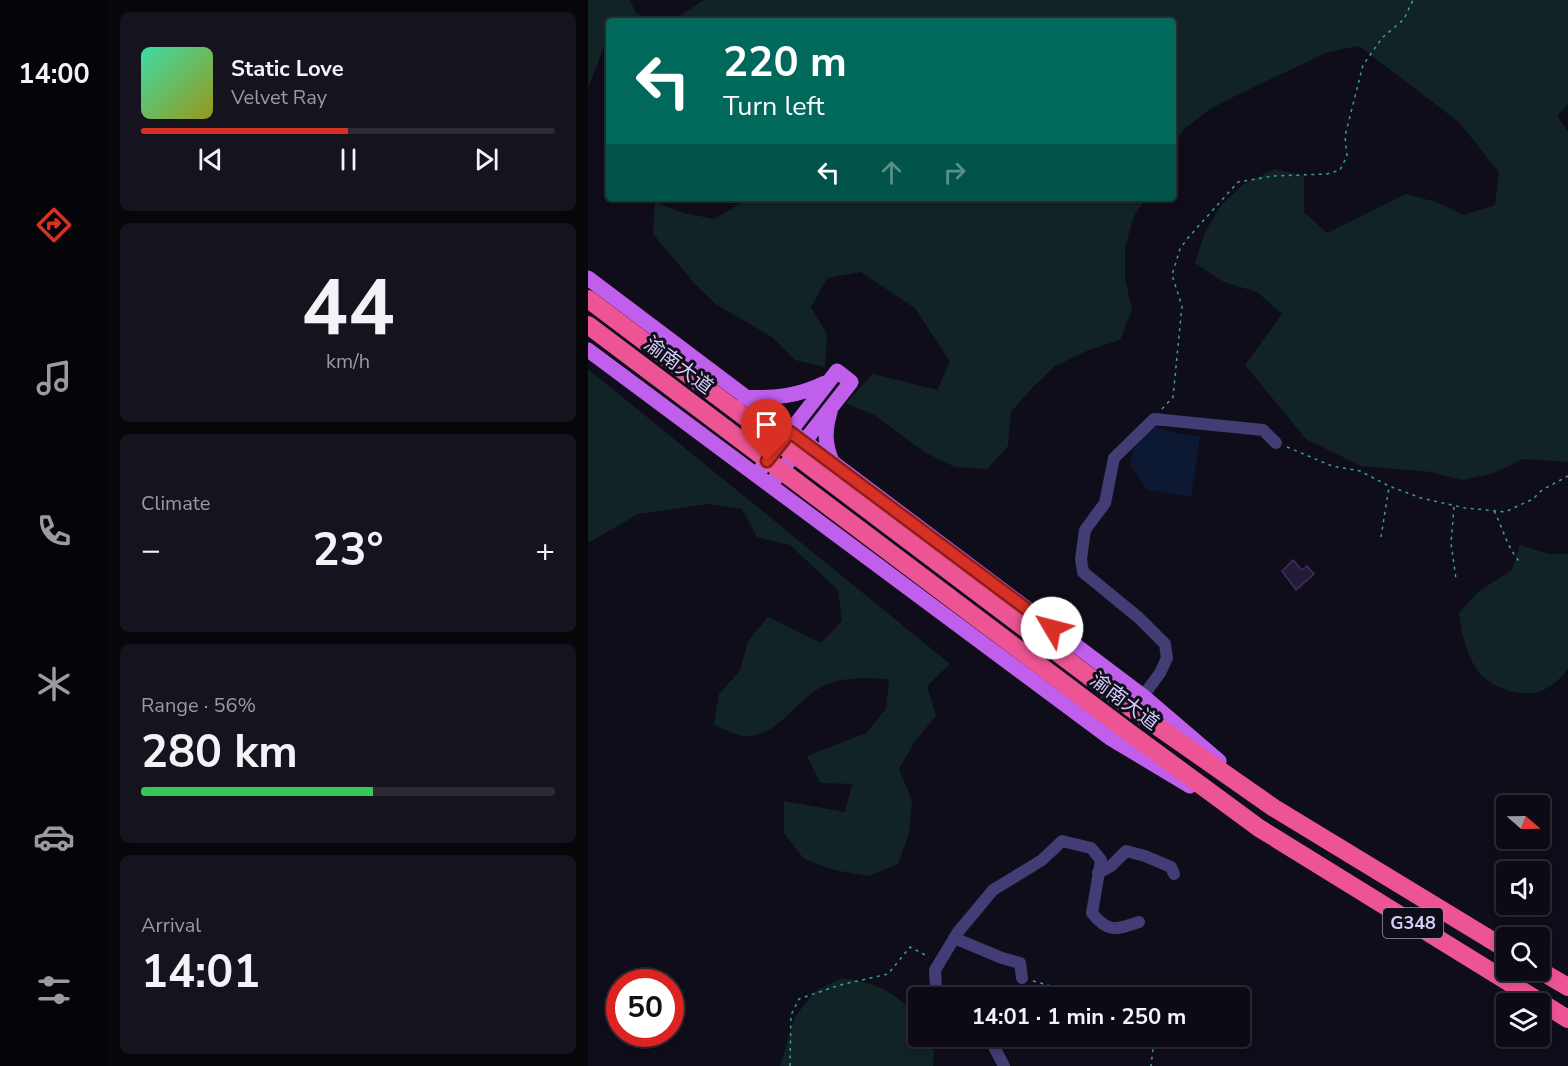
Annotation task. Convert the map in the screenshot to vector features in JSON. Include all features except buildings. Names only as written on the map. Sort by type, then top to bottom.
[{"type":"highway","name":"渝南大道","points":[[588,299],[1137,702],[1274,808],[1496,944]]},
{"type":"highway","name":"渝南大道","points":[[588,325],[1258,828],[1568,1019]]},
{"type":"highway","points":[[1550,976],[1568,987]]},
{"type":"main road","points":[[588,278],[833,464],[1137,702]]},
{"type":"main road","points":[[588,350],[1110,738],[1258,828]]},
{"type":"main road","points":[[755,476],[837,371],[850,382],[769,486]]},
{"type":"main road","points":[[744,397],[771,399],[788,396],[806,392],[828,382]]},
{"type":"main road","points":[[832,405],[825,429],[826,446],[833,464]]},
{"type":"street","points":[[1137,702],[1160,673],[1167,658],[1165,644],[1083,572],[1081,560],[1085,530],[1105,503],[1114,458],[1154,419],[1263,430],[1276,443]]},
{"type":"street","points":[[936,987],[935,970],[940,961],[954,938],[993,890],[1042,860],[1062,842],[1092,848],[1101,860],[1092,913],[1101,925],[1118,930],[1139,922]]},
{"type":"street","points":[[1098,873],[1111,866],[1126,851],[1171,867],[1174,874]]},
{"type":"street","points":[[954,938],[1020,963],[1022,978]]},
{"type":"street","points":[[994,1047],[1004,1066]]},
{"type":"path","points":[[1154,419],[1173,397],[1182,306],[1172,275],[1180,249],[1238,182],[1273,176],[1327,174],[1340,170],[1347,156],[1345,136],[1363,65],[1382,38],[1404,19],[1413,0]]},
{"type":"path","points":[[1276,443],[1332,466],[1360,471],[1389,486],[1421,498],[1454,506],[1494,511],[1505,512],[1533,499],[1542,490],[1568,476]]},
{"type":"path","points":[[1381,537],[1389,486]]},
{"type":"path","points":[[1454,506],[1451,543],[1456,579]]},
{"type":"path","points":[[1494,511],[1505,533],[1511,553],[1520,562]]},
{"type":"path","points":[[790,1066],[791,1015],[799,999],[840,985],[888,974],[910,947],[924,956],[940,961]]},
{"type":"path","points":[[1022,978],[1049,987]]},
{"type":"path","points":[[1151,1066],[1152,1047]]},
{"type":"shaded area","points":[[588,0],[630,0],[636,13],[646,18],[606,18],[606,50],[603,49],[588,88]]},
{"type":"shaded area","points":[[704,0],[1568,0],[1568,104],[1557,116],[1568,131],[1568,462],[1523,459],[1494,473],[1462,480],[1431,472],[1361,466],[1306,439],[1245,365],[1282,314],[1257,292],[1224,282],[1195,263],[1205,232],[1221,205],[1244,184],[1275,169],[1304,176],[1304,212],[1327,233],[1406,194],[1436,202],[1464,215],[1495,205],[1499,173],[1460,123],[1359,46],[1328,52],[1210,109],[1184,129],[1176,142],[1176,18],[676,18]]},
{"type":"shaded area","points":[[1144,201],[1134,216],[1125,247],[1125,278],[1132,310],[1120,340],[1089,350],[1055,366],[1033,387],[1011,412],[1008,446],[987,469],[955,467],[926,453],[874,415],[846,403],[873,374],[937,390],[950,362],[915,308],[861,272],[827,278],[811,307],[827,334],[825,367],[795,360],[772,337],[717,305],[695,284],[653,234],[655,202],[684,213],[714,219],[743,202]]},
{"type":"shaded area","points":[[588,369],[950,664],[927,686],[936,716],[915,741],[899,769],[912,800],[909,834],[898,864],[868,876],[834,870],[804,859],[784,833],[784,801],[845,812],[852,784],[820,783],[807,756],[866,733],[886,709],[889,679],[865,678],[832,682],[815,691],[778,724],[757,735],[741,736],[714,725],[719,694],[740,671],[748,641],[768,617],[821,643],[842,621],[838,590],[790,545],[757,537],[742,509],[708,504],[638,514],[588,543]]},
{"type":"shaded area","points":[[1520,545],[1549,554],[1568,554],[1568,669],[1544,690],[1528,694],[1503,689],[1482,676],[1467,649],[1459,613],[1479,591],[1512,570]]},
{"type":"shaded area","points":[[842,978],[866,983],[892,994],[908,1007],[908,1047],[932,1047],[934,1053],[933,1066],[780,1066],[795,1017],[815,991]]},
{"type":"water","points":[[1155,426],[1170,432],[1200,437],[1191,497],[1147,490],[1130,464],[1133,451],[1146,428]]},
{"type":"route","points":[[767,461],[790,432],[1052,628]]}]
